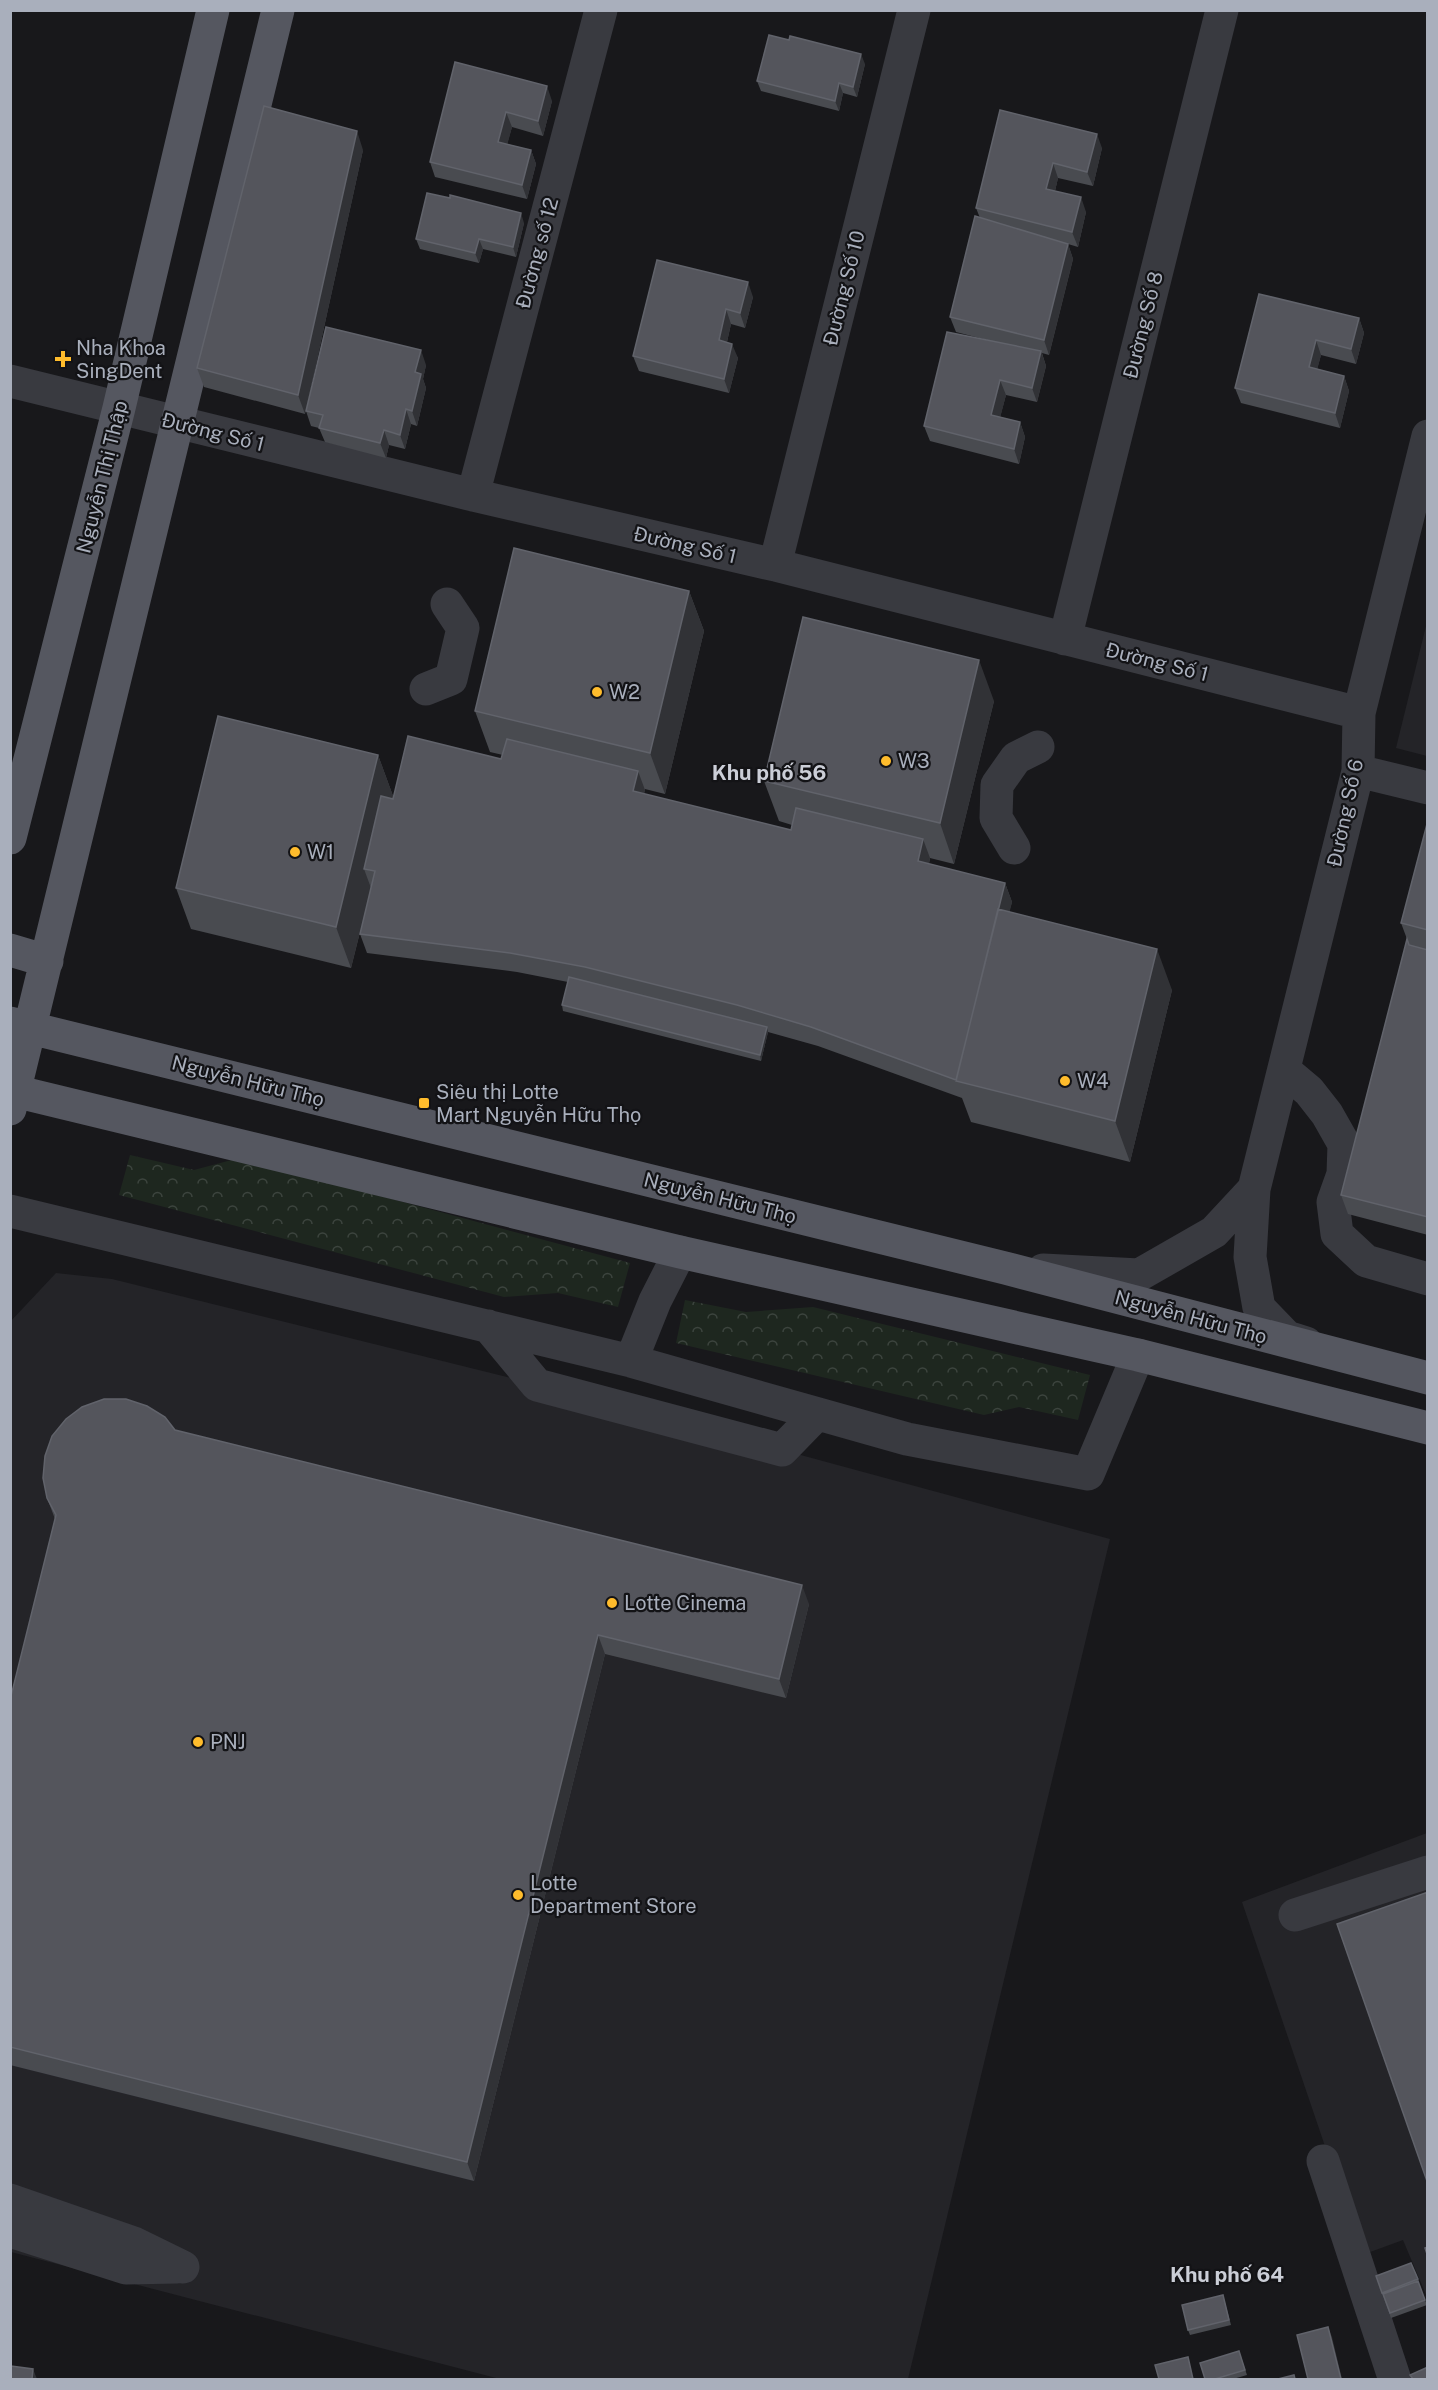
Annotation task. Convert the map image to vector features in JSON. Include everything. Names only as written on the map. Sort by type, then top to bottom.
[{"type":"main road","name":"Nguyễn Thị Thập","points":[[10,838],[16,796],[119,408],[213,10]]},
{"type":"main road","points":[[278,10],[47,961],[20,1025],[12,1097],[680,1252],[1138,1355],[1428,1428]]},
{"type":"main road","points":[[10,950],[47,961]]},
{"type":"main road","name":"Nguyễn Hữu Thọ","points":[[20,1025],[1005,1268],[1428,1378]]},
{"type":"street","name":"Đường số 12","points":[[472,495],[601,10]]},
{"type":"street","name":"Đường Số 10","points":[[775,565],[914,10]]},
{"type":"street","name":"Đường Số 8","points":[[1065,639],[1222,10]]},
{"type":"street","name":"Đường Số 1","points":[[10,381],[472,495],[775,565],[1359,713]]},
{"type":"street","name":"Đường Số 6","points":[[1359,1361],[1287,1336],[1259,1308],[1250,1257],[1254,1189],[1358,771],[1359,713],[1428,436]]},
{"type":"street","points":[[426,689],[451,679],[463,628],[447,604]]},
{"type":"street","points":[[1014,849],[996,819],[997,785],[1016,758],[1038,747]]},
{"type":"street","points":[[1358,771],[1428,788]]},
{"type":"street","points":[[1284,1070],[1309,1091],[1327,1114],[1344,1144],[1343,1174],[1333,1202],[1336,1234],[1366,1261],[1428,1279]]},
{"type":"street","name":"Đường Số 6","points":[[1005,1268],[1139,1275],[1214,1232],[1254,1189]]},
{"type":"street","points":[[10,1211],[631,1361],[907,1439],[1088,1474],[1138,1355]]},
{"type":"street","points":[[631,1361],[655,1301],[680,1252]]},
{"type":"street","points":[[488,1326],[537,1385],[782,1450],[817,1414]]},
{"type":"street","points":[[1295,1915],[1428,1872]]},
{"type":"street","points":[[1323,2162],[1395,2379]]},
{"type":"street","points":[[10,2200],[134,2243],[183,2267],[126,2268],[10,2231]]},
{"type":"shaded area","points":[[1427,622],[1427,756],[1396,748]]},
{"type":"shaded area","name":"Lotte Department Store","points":[[56,1273],[112,1279],[583,1396],[1110,1539],[908,2379],[500,2379],[11,2252],[10,1322]]},
{"type":"shaded area","points":[[1427,1833],[1427,2297],[1403,2240],[1362,2255],[1242,1902]]},
{"type":"green space","points":[[130,1155],[194,1170],[239,1158],[630,1263],[618,1307],[558,1293],[504,1297],[119,1195]]},
{"type":"green space","points":[[685,1300],[746,1312],[813,1307],[1090,1375],[1078,1420],[1019,1407],[984,1415],[676,1343]]},
{"type":"building","points":[[769,35],[789,40],[790,36],[861,54],[853,87],[839,83],[835,101],[757,81]]},
{"type":"building","points":[[455,62],[547,86],[538,121],[506,112],[498,142],[531,150],[522,185],[430,162]]},
{"type":"building","points":[[264,106],[357,131],[298,395],[197,368]]},
{"type":"building","points":[[1000,110],[1097,134],[1087,172],[1053,163],[1046,189],[1081,197],[1072,232],[976,208]]},
{"type":"building","points":[[427,193],[450,198],[450,195],[521,213],[513,247],[479,239],[475,253],[416,239]]},
{"type":"building","points":[[975,216],[1068,244],[1044,340],[950,317]]},
{"type":"building","points":[[657,260],[748,282],[740,313],[726,309],[719,340],[732,344],[724,379],[633,356]]},
{"type":"building","points":[[1259,294],[1359,318],[1351,349],[1316,340],[1309,367],[1344,376],[1335,413],[1235,388]]},
{"type":"building","points":[[326,327],[421,350],[415,372],[421,374],[412,411],[406,409],[400,435],[384,430],[380,443],[319,428],[323,415],[306,411]]},
{"type":"building","points":[[947,332],[1041,351],[1032,388],[1000,380],[991,415],[1020,422],[1014,449],[924,426]]},
{"type":"building","name":"W2","points":[[514,548],[689,591],[650,753],[475,711]]},
{"type":"building","name":"W3","points":[[803,617],[979,660],[940,823],[764,781]]},
{"type":"building","name":"W1","points":[[218,716],[378,755],[336,927],[176,888]]},
{"type":"building","points":[[408,736],[501,759],[507,739],[638,771],[633,791],[791,830],[796,808],[923,839],[918,861],[1005,883],[956,1080],[811,1027],[737,1005],[585,967],[510,953],[360,934],[375,871],[364,869],[381,796],[393,799]]},
{"type":"building","points":[[1428,824],[1428,930],[1401,923]]},
{"type":"building","name":"W4","points":[[998,909],[1157,949],[1115,1121],[956,1081]]},
{"type":"building","points":[[1407,939],[1409,945],[1428,950],[1428,1217],[1341,1195]]},
{"type":"building","points":[[569,977],[767,1027],[760,1055],[562,1005]]},
{"type":"building","points":[[104,1399],[126,1399],[147,1406],[165,1417],[175,1430],[802,1585],[779,1679],[598,1635],[467,2162],[10,2047],[10,1700],[56,1515],[47,1498],[43,1478],[45,1456],[52,1436],[66,1419],[82,1407]]},
{"type":"building","points":[[1428,1892],[1428,2184],[1337,1924]]},
{"type":"building","points":[[1411,2263],[1418,2279],[1382,2293],[1376,2276]]},
{"type":"building","points":[[1418,2281],[1425,2300],[1390,2313],[1383,2294]]},
{"type":"building","points":[[1223,2295],[1229,2320],[1188,2330],[1182,2305]]},
{"type":"building","points":[[1328,2327],[1341,2379],[1308,2379],[1297,2335]]},
{"type":"building","points":[[1239,2351],[1245,2370],[1215,2379],[1205,2379],[1200,2363]]},
{"type":"building","points":[[1188,2357],[1193,2379],[1159,2379],[1155,2365]]},
{"type":"building","points":[[11,2366],[33,2369],[32,2379],[10,2379]]},
{"type":"building","points":[[1428,2367],[1428,2379],[1413,2379],[1410,2375]]},
{"type":"building","points":[[1294,2375],[1295,2379],[1278,2379]]},
{"type":"place","name":"Nha Khoa SingDent","points":[[63,359]]},
{"type":"place","name":"W2","points":[[597,692]]},
{"type":"place","name":"W3","points":[[886,761]]},
{"type":"place","name":"W1","points":[[295,852]]},
{"type":"place","name":"W4","points":[[1065,1081]]},
{"type":"place","name":"Siêu thị Lotte Mart Nguyễn Hữu Thọ","points":[[424,1103]]},
{"type":"place","name":"Lotte Cinema","points":[[612,1603]]},
{"type":"place","name":"PNJ","points":[[198,1742]]},
{"type":"place","name":"Lotte Department Store","points":[[518,1895]]},
{"type":"district","name":"Khu phố 56","points":[[769,773]]},
{"type":"district","name":"Khu phố 64","points":[[1227,2275]]}]
